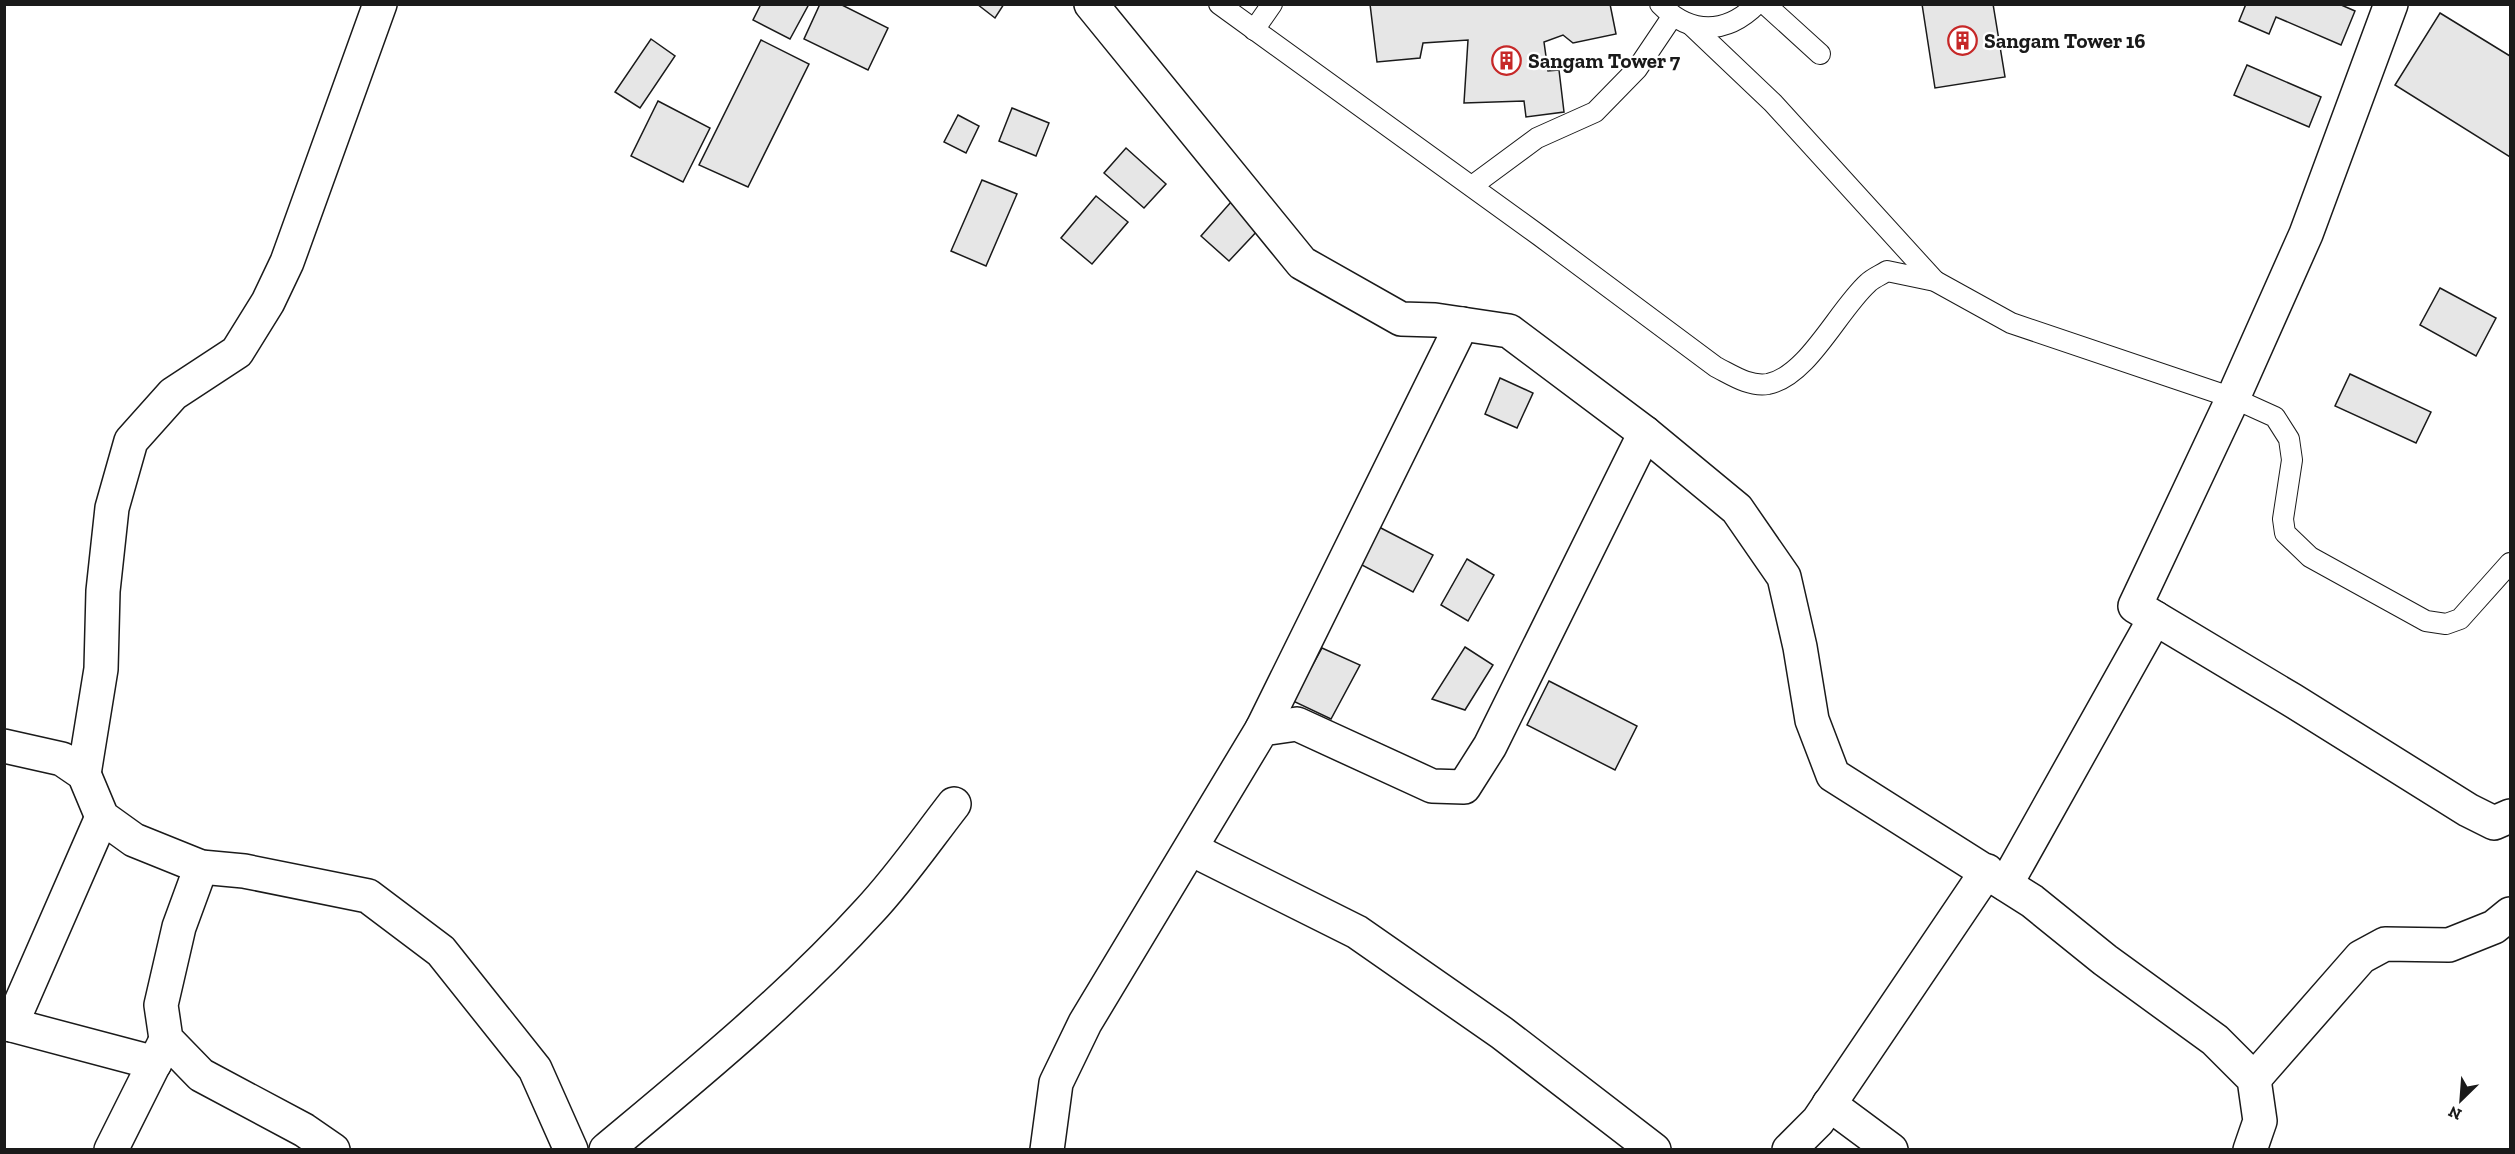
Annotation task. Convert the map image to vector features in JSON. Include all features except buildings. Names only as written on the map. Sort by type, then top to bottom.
[{"type":"street","points":[[380,4],[287,262],[268,302],[237,352],[172,394],[132,441],[112,508],[103,591],[101,669],[84,774],[102,817],[134,840],[201,867],[244,871],[368,896],[441,951],[535,1069],[571,1149]]},
{"type":"street","points":[[1091,4],[1302,263],[1401,319],[1462,324],[1509,332],[1645,433],[1737,509],[1784,577],[1800,647],[1812,720],[1833,775],[2032,901],[2105,960],[2215,1040],[2254,1079],[2260,1121],[2250,1149]]},
{"type":"street","points":[[2391,4],[2306,234],[2233,398],[2135,606],[2468,810],[2494,823],[2511,816]]},
{"type":"street","points":[[1047,1149],[1056,1083],[1061,1073],[1102,994],[1262,729],[1462,324]]},
{"type":"street","points":[[1262,729],[1297,724],[1432,786],[1464,788],[1490,746],[1645,433]]},
{"type":"street","points":[[1789,1149],[1818,1121],[1997,878],[2155,618]]},
{"type":"street","points":[[4,746],[62,759],[84,774]]},
{"type":"street","points":[[606,1149],[731,1046],[826,957],[871,910],[954,804]]},
{"type":"street","points":[[102,817],[8,1024],[161,1051],[304,1130],[333,1149]]},
{"type":"street","points":[[1191,849],[1357,932],[1502,1033],[1654,1149]]},
{"type":"street","points":[[111,1149],[161,1051],[161,1005],[179,927],[201,867]]},
{"type":"street","points":[[2254,1079],[2361,957],[2385,944],[2449,945],[2494,927],[2511,914]]},
{"type":"street","points":[[1829,1104],[1891,1149]]},
{"type":"lane","points":[[1219,4],[1472,186],[1716,367],[1746,382],[1767,384],[1784,378],[1802,362],[1868,282],[1887,271],[1935,281],[2011,323],[2233,398],[2275,417],[2289,439],[2292,460],[2283,519],[2284,533],[2296,547],[2310,557],[2426,621],[2446,624],[2460,619],[2511,563]]},
{"type":"lane","points":[[1254,30],[1272,4]]},
{"type":"lane","points":[[1692,26],[1720,27],[1743,18],[1756,4]]},
{"type":"lane","points":[[1765,4],[1820,54]]},
{"type":"lane","points":[[1472,186],[1537,138],[1595,112],[1637,69],[1666,10],[1692,26],[1773,103],[1935,281]]},
{"type":"place","name":"Sangam Tower 16","points":[[1963,41]]},
{"type":"place","name":"Sangam Tower 7","points":[[1507,61]]}]
